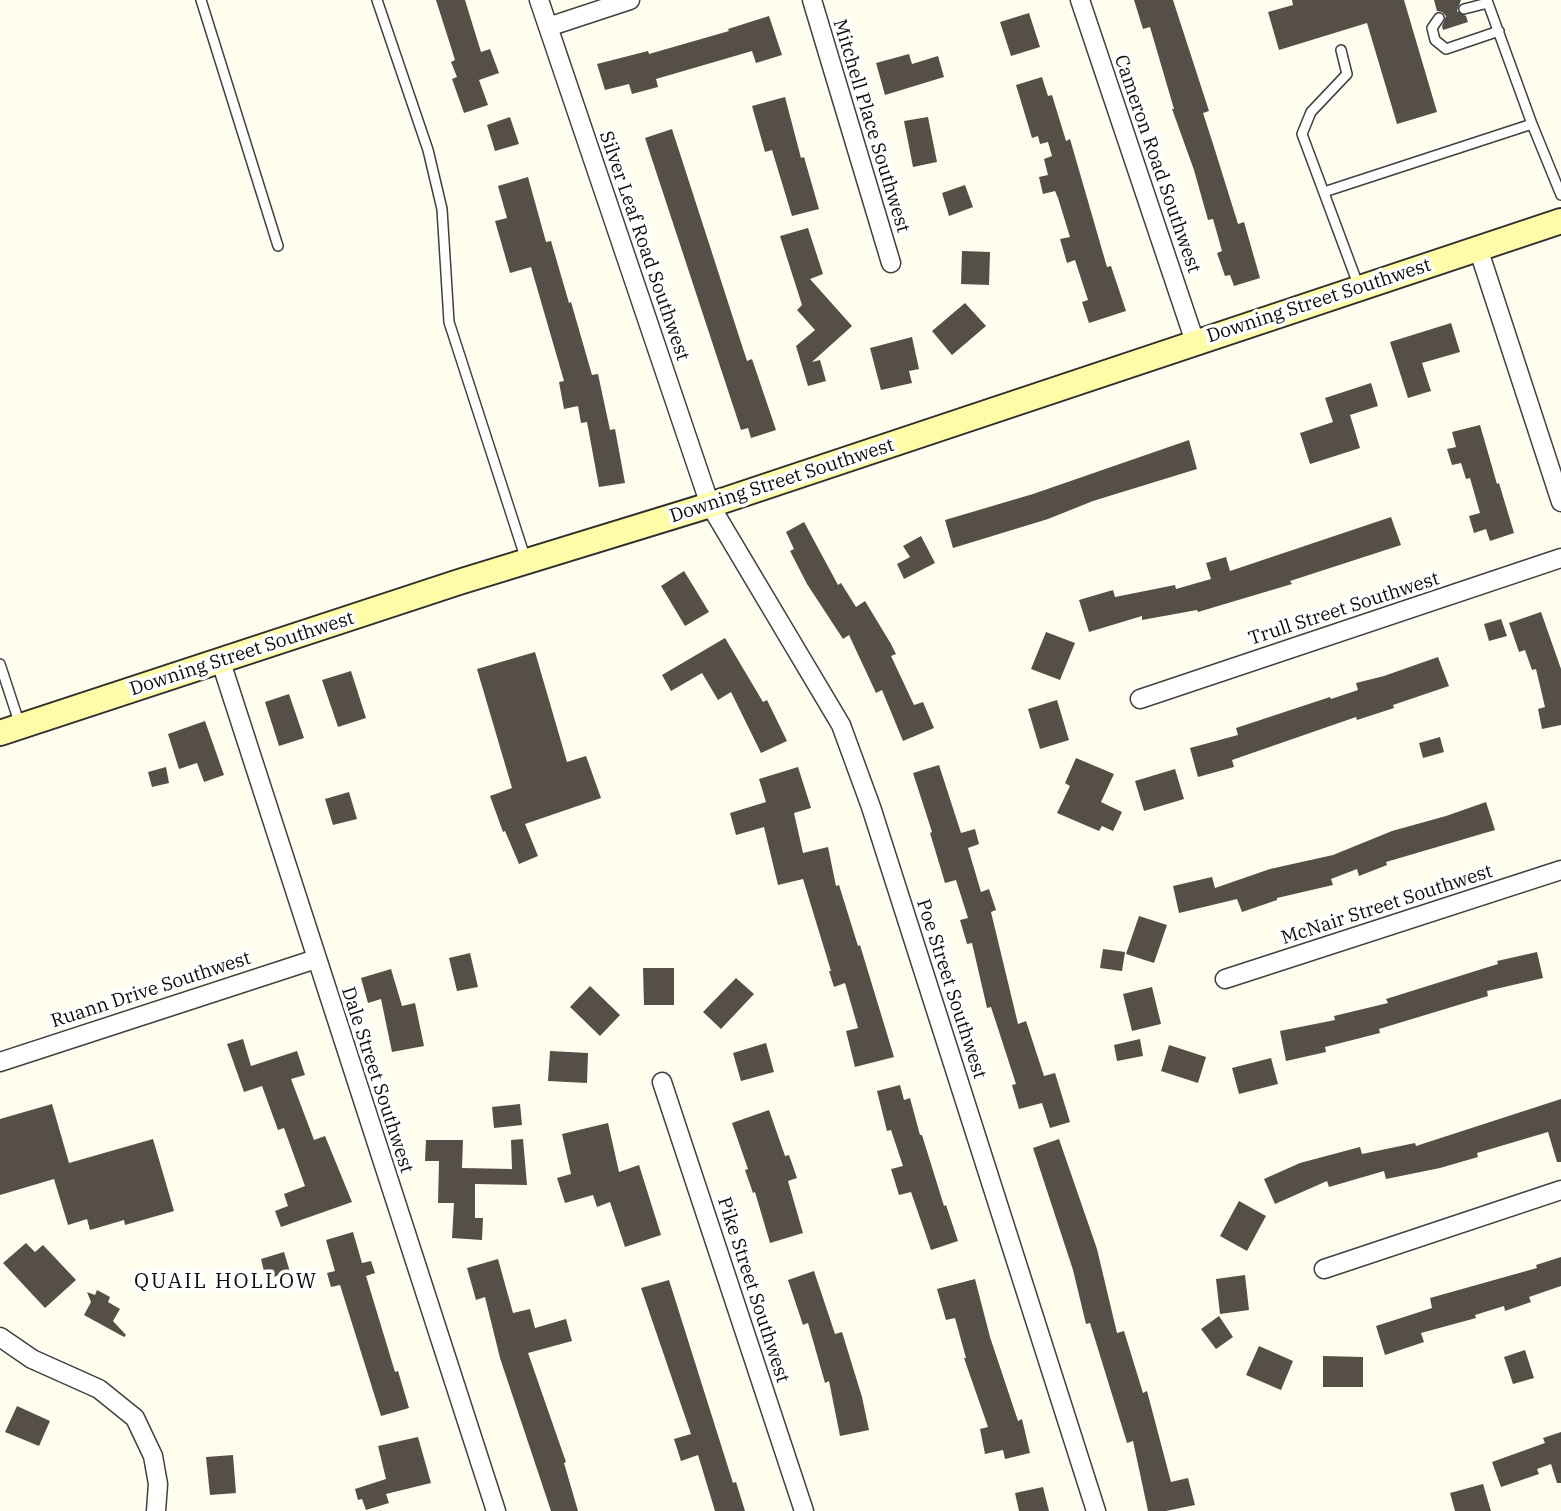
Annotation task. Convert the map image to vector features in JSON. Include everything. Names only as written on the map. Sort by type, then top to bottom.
[{"type":"street","name":"Silver Leaf Road Southwest","points":[[539,0],[710,505]]},
{"type":"street","points":[[548,27],[630,0]]},
{"type":"street","name":"Mitchell Place Southwest","points":[[812,0],[891,263]]},
{"type":"street","name":"Cameron Road Southwest","points":[[1080,0],[1195,342]]},
{"type":"street","name":"Downing Street Southwest","points":[[10,729],[710,505],[1561,220]]},
{"type":"street","points":[[1478,248],[1561,502]]},
{"type":"street","name":"Poe Street Southwest","points":[[710,505],[841,726],[870,807],[1096,1511]]},
{"type":"street","name":"Trull Street Southwest","points":[[1140,699],[1561,558]]},
{"type":"street","name":"Dale Street Southwest","points":[[221,662],[496,1511]]},
{"type":"street","name":"McNair Street Southwest","points":[[1225,979],[1561,870]]},
{"type":"street","name":"Ruann Drive Southwest","points":[[0,1062],[316,958]]},
{"type":"street","name":"Pike Street Southwest","points":[[662,1082],[804,1511]]},
{"type":"street","points":[[1324,1269],[1561,1190]]},
{"type":"street","points":[[0,1337],[32,1359],[99,1389],[135,1418],[153,1455],[158,1484],[156,1511]]},
{"type":"lane","points":[[201,0],[278,246]]},
{"type":"lane","points":[[377,0],[428,150],[442,209],[449,323],[526,562]]},
{"type":"lane","points":[[1464,9],[1488,4],[1561,195]]},
{"type":"lane","points":[[1439,18],[1432,28],[1435,40],[1446,49],[1499,31]]},
{"type":"lane","points":[[1341,50],[1347,74],[1311,112],[1302,134],[1359,287]]},
{"type":"lane","points":[[1324,192],[1532,124]]},
{"type":"lane","points":[[0,664],[10,729]]},
{"type":"building","points":[[436,0],[465,0],[481,52],[490,49],[499,73],[479,80],[488,105],[464,113],[452,79],[457,77],[451,62],[455,60]]},
{"type":"building","points":[[1134,0],[1173,0],[1209,111],[1203,113],[1238,224],[1244,222],[1260,278],[1234,286],[1230,275],[1225,276],[1217,253],[1222,251],[1213,219],[1208,220],[1194,170],[1172,109],[1150,27],[1143,29]]},
{"type":"building","points":[[1292,0],[1404,0],[1437,112],[1397,124],[1367,23],[1279,50],[1268,12],[1293,5]]},
{"type":"building","points":[[1434,0],[1461,0],[1457,11],[1466,16],[1468,22],[1443,30],[1446,16],[1437,11]]},
{"type":"building","points":[[1029,13],[1040,47],[1011,56],[1000,22]]},
{"type":"building","points":[[769,16],[782,55],[756,63],[752,51],[656,79],[658,87],[632,94],[629,84],[605,90],[597,64],[648,51],[649,54],[729,31],[728,29]]},
{"type":"building","points":[[909,54],[912,64],[938,56],[944,77],[885,95],[876,63]]},
{"type":"building","points":[[1042,77],[1048,96],[1052,95],[1066,141],[1070,139],[1107,267],[1111,266],[1126,311],[1089,323],[1082,302],[1088,300],[1075,260],[1067,263],[1060,239],[1070,237],[1058,198],[1055,191],[1043,194],[1039,177],[1048,175],[1044,159],[1052,156],[1048,142],[1040,144],[1038,136],[1032,138],[1016,85]]},
{"type":"building","points":[[785,97],[801,158],[804,157],[819,209],[792,216],[772,150],[765,152],[752,106]]},
{"type":"building","points":[[510,117],[519,144],[495,151],[487,125]]},
{"type":"building","points":[[928,117],[937,162],[913,167],[904,121]]},
{"type":"building","points":[[672,129],[747,361],[752,359],[776,430],[751,438],[748,428],[741,430],[645,138]]},
{"type":"building","points":[[528,177],[546,242],[551,241],[592,375],[598,374],[610,430],[615,429],[625,483],[599,487],[587,422],[581,423],[578,406],[564,409],[559,382],[564,381],[531,267],[510,273],[495,221],[507,218],[498,186]]},
{"type":"building","points":[[965,185],[973,207],[949,216],[942,193]]},
{"type":"building","points":[[808,228],[823,274],[810,279],[852,326],[812,362],[820,360],[826,381],[808,386],[796,346],[815,330],[797,310],[802,305],[780,236]]},
{"type":"building","points":[[962,251],[990,252],[989,285],[961,284]]},
{"type":"building","points":[[965,303],[986,326],[952,355],[932,331]]},
{"type":"building","points":[[1451,323],[1460,352],[1422,363],[1431,391],[1408,398],[1390,342]]},
{"type":"building","points":[[912,337],[919,369],[909,371],[912,383],[881,390],[870,348]]},
{"type":"building","points":[[1371,383],[1378,406],[1350,415],[1360,448],[1310,464],[1300,433],[1333,422],[1325,398]]},
{"type":"building","points":[[1480,425],[1514,533],[1490,541],[1486,529],[1474,533],[1469,516],[1480,513],[1470,478],[1466,479],[1461,463],[1452,465],[1447,449],[1456,447],[1452,432]]},
{"type":"building","points":[[1189,440],[1197,469],[953,548],[945,520],[1033,494]]},
{"type":"building","points":[[1391,517],[1401,545],[1290,581],[1292,584],[1198,612],[1197,610],[1142,620],[1142,616],[1089,632],[1079,600],[1113,590],[1115,597],[1175,585],[1176,589],[1211,579],[1206,563],[1226,557],[1230,571]]},
{"type":"building","points":[[804,522],[838,585],[841,583],[856,607],[865,601],[896,654],[891,656],[914,705],[923,702],[934,728],[903,741],[882,690],[876,693],[849,635],[843,639],[807,584],[790,551],[794,549],[786,532]]},
{"type":"building","points":[[921,536],[935,563],[904,579],[897,564],[910,557],[903,546]]},
{"type":"building","points":[[684,571],[709,612],[685,626],[661,586]]},
{"type":"building","points":[[1541,612],[1561,669],[1561,725],[1542,729],[1538,709],[1545,707],[1536,669],[1532,670],[1525,650],[1519,652],[1509,623]]},
{"type":"building","points":[[1501,619],[1507,636],[1489,641],[1484,624]]},
{"type":"building","points":[[1046,632],[1075,643],[1060,680],[1031,669]]},
{"type":"building","points":[[725,638],[763,702],[767,700],[787,741],[761,753],[731,692],[718,700],[702,673],[671,691],[662,675]]},
{"type":"building","points":[[535,652],[567,762],[586,756],[601,798],[525,824],[538,856],[519,864],[505,831],[503,832],[490,796],[512,788],[477,669]]},
{"type":"building","points":[[1438,657],[1449,686],[1393,705],[1394,708],[1357,720],[1356,717],[1232,760],[1234,767],[1198,777],[1190,748],[1238,735],[1236,728],[1358,690],[1356,683]]},
{"type":"building","points":[[351,671],[366,718],[338,727],[322,680]]},
{"type":"building","points":[[289,694],[304,738],[279,746],[265,702]]},
{"type":"building","points":[[1057,700],[1069,740],[1040,749],[1028,709]]},
{"type":"building","points":[[205,721],[224,775],[204,782],[197,763],[179,769],[168,734]]},
{"type":"building","points":[[1440,737],[1444,752],[1423,758],[1419,743]]},
{"type":"building","points":[[1076,758],[1114,774],[1101,802],[1122,812],[1113,831],[1102,826],[1099,831],[1057,813],[1070,786],[1065,783]]},
{"type":"building","points":[[939,765],[961,833],[975,829],[979,844],[968,848],[981,892],[989,889],[996,910],[991,912],[1018,1024],[1026,1021],[1044,1076],[1055,1073],[1070,1122],[1050,1128],[1042,1103],[1019,1109],[1012,1085],[1016,1084],[991,1007],[987,1008],[972,943],[967,944],[960,920],[968,918],[956,880],[945,883],[913,773]]},
{"type":"building","points":[[166,767],[169,783],[152,787],[148,772]]},
{"type":"building","points":[[798,767],[811,808],[794,813],[803,853],[828,847],[836,886],[839,885],[858,946],[860,945],[894,1057],[855,1067],[846,1031],[858,1028],[845,983],[834,987],[803,879],[778,885],[764,827],[736,835],[730,813],[766,802],[759,779]]},
{"type":"building","points":[[1175,769],[1184,799],[1144,811],[1135,781]]},
{"type":"building","points":[[349,792],[357,819],[333,825],[325,799]]},
{"type":"building","points":[[1486,802],[1495,830],[1386,862],[1387,865],[1359,876],[1357,869],[1331,879],[1333,885],[1277,898],[1242,912],[1237,899],[1179,913],[1173,886],[1212,877],[1215,888],[1270,869],[1333,855],[1392,831]]},
{"type":"building","points":[[1139,916],[1167,925],[1154,963],[1126,954]]},
{"type":"building","points":[[1103,949],[1125,952],[1122,971],[1100,968]]},
{"type":"building","points":[[1537,952],[1543,978],[1487,991],[1488,996],[1379,1029],[1380,1033],[1325,1047],[1326,1052],[1286,1061],[1280,1031],[1335,1020],[1334,1016],[1388,1003],[1386,999],[1498,964],[1497,961]]},
{"type":"building","points":[[470,953],[478,987],[457,991],[449,958]]},
{"type":"building","points":[[643,968],[674,968],[674,1005],[644,1005]]},
{"type":"building","points":[[391,969],[402,1006],[415,1003],[424,1046],[392,1052],[381,999],[368,1003],[361,978]]},
{"type":"building","points":[[736,978],[754,994],[721,1029],[703,1012]]},
{"type":"building","points":[[590,986],[620,1015],[600,1036],[570,1007]]},
{"type":"building","points":[[1152,987],[1161,1024],[1132,1031],[1123,994]]},
{"type":"building","points":[[243,1039],[251,1066],[297,1051],[305,1075],[291,1079],[314,1140],[325,1136],[352,1202],[281,1227],[275,1211],[288,1206],[284,1194],[305,1186],[284,1128],[278,1130],[262,1086],[244,1092],[227,1044]]},
{"type":"building","points":[[1140,1039],[1143,1056],[1117,1061],[1114,1045]]},
{"type":"building","points":[[766,1043],[774,1072],[741,1081],[733,1053]]},
{"type":"building","points":[[1169,1045],[1206,1057],[1198,1083],[1161,1071]]},
{"type":"building","points":[[550,1051],[588,1053],[587,1083],[548,1081]]},
{"type":"building","points":[[1271,1058],[1278,1084],[1239,1094],[1232,1068]]},
{"type":"building","points":[[900,1085],[904,1100],[910,1098],[920,1135],[958,1241],[931,1250],[911,1192],[899,1195],[891,1169],[903,1166],[891,1130],[887,1131],[877,1091]]},
{"type":"building","points":[[1561,1099],[1561,1162],[1557,1162],[1548,1132],[1477,1153],[1478,1157],[1440,1168],[1386,1179],[1384,1171],[1329,1187],[1327,1181],[1275,1204],[1264,1179],[1300,1163],[1360,1147],[1362,1154],[1415,1143],[1416,1146]]},
{"type":"building","points":[[52,1104],[69,1163],[153,1139],[174,1211],[125,1225],[124,1220],[90,1230],[87,1219],[68,1225],[54,1179],[0,1195],[0,1119]]},
{"type":"building","points":[[520,1104],[522,1125],[494,1128],[492,1107]]},
{"type":"building","points":[[769,1110],[785,1156],[789,1155],[797,1178],[788,1181],[803,1233],[770,1243],[732,1123]]},
{"type":"building","points":[[608,1123],[619,1172],[639,1165],[661,1235],[625,1247],[610,1202],[597,1207],[593,1195],[565,1203],[557,1178],[571,1174],[562,1134]]},
{"type":"building","points":[[523,1139],[527,1185],[475,1184],[475,1218],[483,1218],[482,1240],[452,1238],[454,1203],[438,1203],[439,1161],[425,1161],[426,1140],[463,1140],[462,1168],[512,1169],[511,1140]]},
{"type":"building","points":[[1059,1139],[1097,1249],[1117,1333],[1124,1331],[1143,1393],[1147,1391],[1171,1482],[1188,1478],[1195,1505],[1166,1511],[1148,1511],[1133,1441],[1127,1443],[1090,1323],[1086,1324],[1073,1270],[1033,1148]]},
{"type":"building","points":[[1239,1201],[1266,1216],[1247,1251],[1220,1236]]},
{"type":"building","points":[[353,1232],[362,1263],[371,1261],[375,1273],[366,1276],[395,1372],[398,1371],[409,1408],[381,1416],[340,1285],[331,1287],[327,1273],[335,1271],[326,1240]]},
{"type":"building","points":[[26,1243],[35,1252],[43,1245],[76,1280],[45,1308],[3,1263]]},
{"type":"building","points":[[284,1252],[290,1272],[266,1279],[261,1259]]},
{"type":"building","points":[[1561,1257],[1561,1286],[1529,1297],[1531,1302],[1505,1311],[1504,1306],[1475,1315],[1476,1318],[1421,1333],[1424,1342],[1385,1355],[1376,1326],[1432,1308],[1430,1298],[1537,1268],[1536,1265]]},
{"type":"building","points":[[498,1259],[513,1313],[530,1309],[535,1328],[566,1319],[572,1341],[528,1353],[566,1462],[564,1463],[578,1511],[551,1511],[500,1358],[485,1297],[476,1300],[467,1268]]},
{"type":"building","points":[[814,1271],[835,1334],[842,1332],[869,1430],[840,1436],[829,1381],[825,1383],[808,1323],[803,1325],[788,1280]]},
{"type":"building","points":[[1245,1275],[1249,1310],[1220,1314],[1216,1279]]},
{"type":"building","points":[[975,1279],[990,1337],[1018,1421],[1022,1419],[1030,1453],[1005,1459],[1003,1450],[985,1454],[980,1429],[988,1427],[964,1358],[955,1318],[946,1320],[937,1289]]},
{"type":"building","points":[[669,1280],[733,1483],[736,1482],[745,1511],[715,1511],[698,1455],[681,1461],[674,1439],[691,1434],[641,1288]]},
{"type":"building","points":[[97,1290],[110,1297],[108,1302],[120,1309],[113,1321],[126,1335],[124,1337],[84,1315],[91,1302],[87,1292],[95,1295]]},
{"type":"building","points":[[1219,1316],[1233,1337],[1216,1349],[1201,1329]]},
{"type":"building","points":[[1259,1346],[1293,1361],[1281,1390],[1246,1375]]},
{"type":"building","points":[[1525,1350],[1534,1378],[1513,1384],[1504,1357]]},
{"type":"building","points":[[1323,1356],[1363,1357],[1363,1387],[1323,1387]]},
{"type":"building","points":[[17,1406],[50,1421],[39,1446],[5,1432]]},
{"type":"building","points":[[1561,1432],[1561,1483],[1557,1483],[1551,1464],[1537,1469],[1539,1474],[1501,1487],[1492,1462],[1545,1443],[1543,1438]]},
{"type":"building","points":[[418,1437],[431,1483],[386,1494],[389,1503],[366,1510],[362,1499],[358,1500],[355,1489],[386,1479],[378,1446]]},
{"type":"building","points":[[233,1455],[236,1493],[210,1495],[206,1457]]},
{"type":"building","points":[[1483,1484],[1491,1511],[1455,1511],[1450,1493]]},
{"type":"building","points":[[1043,1487],[1049,1511],[1019,1511],[1015,1493]]},
{"type":"district","name":"QUAIL HOLLOW","points":[[226,1282]]}]
